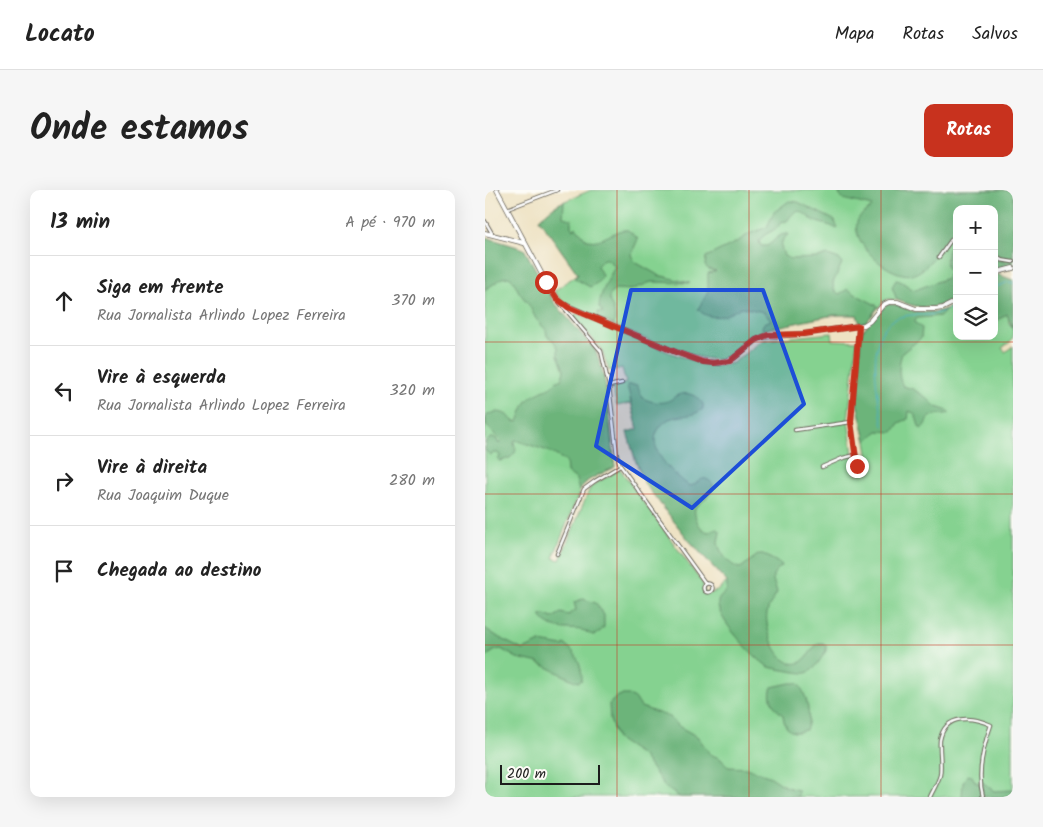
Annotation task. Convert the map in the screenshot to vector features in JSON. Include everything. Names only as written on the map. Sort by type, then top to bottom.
[{"type":"street","points":[[497,190],[524,243],[557,299],[601,351],[609,386],[617,455],[621,466],[706,584]]},
{"type":"street","points":[[507,209],[557,190]]},
{"type":"street","points":[[485,221],[493,235]]},
{"type":"street","points":[[485,233],[524,243]]},
{"type":"street","points":[[939,257],[953,239]]},
{"type":"street","points":[[998,257],[1001,260],[1013,262]]},
{"type":"street","points":[[998,272],[1013,268]]},
{"type":"street","points":[[557,299],[568,307],[645,340],[697,360],[713,363],[730,361],[763,337],[803,334],[859,326],[870,321],[883,305],[889,302],[895,302],[915,309],[935,309],[946,307],[953,303]]},
{"type":"street","points":[[857,466],[851,422],[859,326]]},
{"type":"street","points":[[609,386],[622,383]]},
{"type":"street","points":[[795,430],[851,422]]},
{"type":"street","points":[[822,467],[856,455]]},
{"type":"street","points":[[557,554],[584,489],[621,466]]},
{"type":"street","points":[[930,797],[940,774],[942,734],[949,725],[966,718],[991,726],[985,739],[980,767],[983,797]]},
{"type":"highlighted area","points":[[631,290],[763,290],[804,404],[692,508],[596,446]]},
{"type":"green space","points":[[591,190],[1013,190],[1013,267],[998,270],[998,205],[953,205],[953,300],[929,307],[888,299],[884,301],[871,317],[860,324],[857,315],[839,315],[772,328],[755,335],[738,351],[728,357],[709,359],[691,355],[645,339],[565,304],[554,291],[578,274],[539,219],[558,204]]},
{"type":"green space","points":[[838,190],[1013,190],[1013,261],[1002,259],[998,256],[998,205],[953,205],[953,237],[946,242],[920,271],[914,274],[895,272],[875,259],[860,241],[857,231],[858,219],[872,206],[843,199]]},
{"type":"green space","points":[[564,201],[563,217],[571,219],[571,227],[574,229],[576,227],[587,240],[599,240],[618,231],[628,230],[638,239],[631,255],[635,262],[658,275],[690,283],[651,282],[631,290],[616,289],[609,297],[614,313],[614,325],[598,318],[598,312],[603,312],[599,307],[601,296],[615,266],[607,259],[603,259],[597,266],[602,275],[590,287],[576,279],[575,276],[578,274],[539,219]]},
{"type":"green space","points":[[789,201],[798,202],[834,220],[838,228],[817,222],[799,211],[764,235],[759,241],[761,246],[767,246],[779,236],[789,234],[783,239],[781,246],[784,256],[791,259],[818,258],[828,255],[839,259],[842,263],[833,283],[834,290],[839,294],[848,289],[878,306],[867,322],[860,324],[857,315],[833,315],[763,330],[764,323],[771,320],[764,312],[741,307],[731,313],[714,317],[708,316],[698,309],[708,292],[708,273],[716,271],[705,266],[706,257],[749,234],[767,227],[774,212]]},
{"type":"green space","points":[[485,237],[524,249],[554,302],[595,350],[608,398],[615,467],[589,480],[582,486],[553,558],[560,560],[590,488],[620,469],[703,584],[703,591],[709,594],[717,591],[727,582],[687,538],[645,484],[627,432],[638,429],[630,399],[631,403],[617,406],[612,387],[626,383],[622,368],[609,371],[601,348],[574,318],[576,313],[671,353],[700,363],[717,366],[733,363],[763,340],[832,333],[833,340],[857,341],[848,420],[856,475],[871,472],[856,399],[861,334],[863,329],[874,320],[880,311],[897,304],[912,311],[926,312],[941,311],[953,306],[953,340],[998,340],[998,320],[1005,314],[1008,315],[1009,323],[1013,328],[1013,337],[1002,348],[1005,352],[1013,346],[1013,797],[485,797]]},
{"type":"green space","points":[[485,237],[524,249],[554,302],[595,350],[607,393],[615,467],[590,479],[579,491],[576,479],[567,472],[566,461],[548,451],[515,440],[516,450],[513,455],[508,459],[500,461],[498,460],[500,456],[498,453],[490,455],[485,450],[485,444],[490,438],[496,438],[499,444],[501,441],[486,425],[486,416],[501,412],[513,421],[518,422],[528,400],[562,379],[564,370],[558,355],[558,348],[553,340],[547,336],[546,330],[536,319],[513,280],[509,277],[502,278],[485,290]]},
{"type":"green space","points":[[953,242],[953,300],[934,307],[920,307],[897,300],[892,287],[896,280],[915,290],[947,278],[950,271],[946,266],[947,254]]},
{"type":"green space","points":[[998,258],[1003,262],[1013,264],[1013,267],[998,270]]},
{"type":"green space","points":[[998,274],[1013,280],[1013,329],[1007,314],[998,320]]},
{"type":"green space","points":[[887,304],[923,312],[946,309],[941,316],[918,318],[915,320],[915,323],[922,328],[921,338],[902,353],[899,374],[903,386],[913,389],[927,398],[936,407],[950,413],[930,417],[921,429],[914,414],[909,411],[908,419],[899,423],[893,432],[878,431],[866,441],[856,399],[861,334]]},
{"type":"green space","points":[[627,385],[637,385],[643,398],[652,401],[665,402],[682,394],[689,394],[696,397],[703,404],[703,409],[699,412],[669,419],[661,425],[655,438],[659,453],[669,468],[688,485],[691,486],[702,479],[707,479],[713,484],[713,488],[707,498],[695,508],[695,515],[697,522],[705,531],[709,532],[717,529],[720,531],[719,547],[728,561],[739,568],[759,554],[763,554],[782,565],[773,576],[777,592],[768,610],[767,620],[770,637],[779,654],[791,663],[802,661],[818,643],[826,645],[826,651],[809,672],[800,673],[769,667],[746,647],[729,627],[719,609],[718,602],[719,598],[727,590],[727,582],[687,538],[645,484],[627,432],[638,429]]},
{"type":"green space","points":[[583,599],[596,603],[604,615],[604,627],[595,635],[582,630],[555,627],[545,622],[541,617],[541,615],[546,615],[552,618],[561,613],[569,615],[576,610],[574,602]]},
{"type":"green space","points":[[485,628],[523,650],[540,642],[563,646],[564,644],[569,647],[578,659],[582,680],[575,681],[539,663],[517,658],[501,649],[485,657]]},
{"type":"green space","points":[[797,683],[801,687],[808,705],[808,725],[806,730],[799,732],[788,729],[783,715],[777,710],[770,695],[772,687]]},
{"type":"green space","points":[[621,695],[629,695],[635,698],[641,707],[670,717],[680,727],[698,737],[710,754],[721,759],[728,767],[746,768],[771,777],[786,787],[798,790],[798,797],[680,797],[666,788],[643,756],[617,739],[610,720],[609,704]]},
{"type":"green space","points":[[968,775],[972,776],[976,783],[980,783],[982,797],[962,797],[963,782]]},
{"type":"green space","points":[[981,781],[994,791],[1013,790],[1013,797],[983,797]]},
{"type":"waterway","points":[[998,286],[1008,282],[1013,283]]},
{"type":"waterway","points":[[883,426],[875,363],[877,347],[882,333],[891,322],[904,316],[935,314],[953,307]]},
{"type":"route","points":[[546,282],[557,299],[568,307],[645,340],[703,362],[724,363],[730,361],[756,340],[768,335],[803,334],[859,326],[851,422],[857,466]]}]
